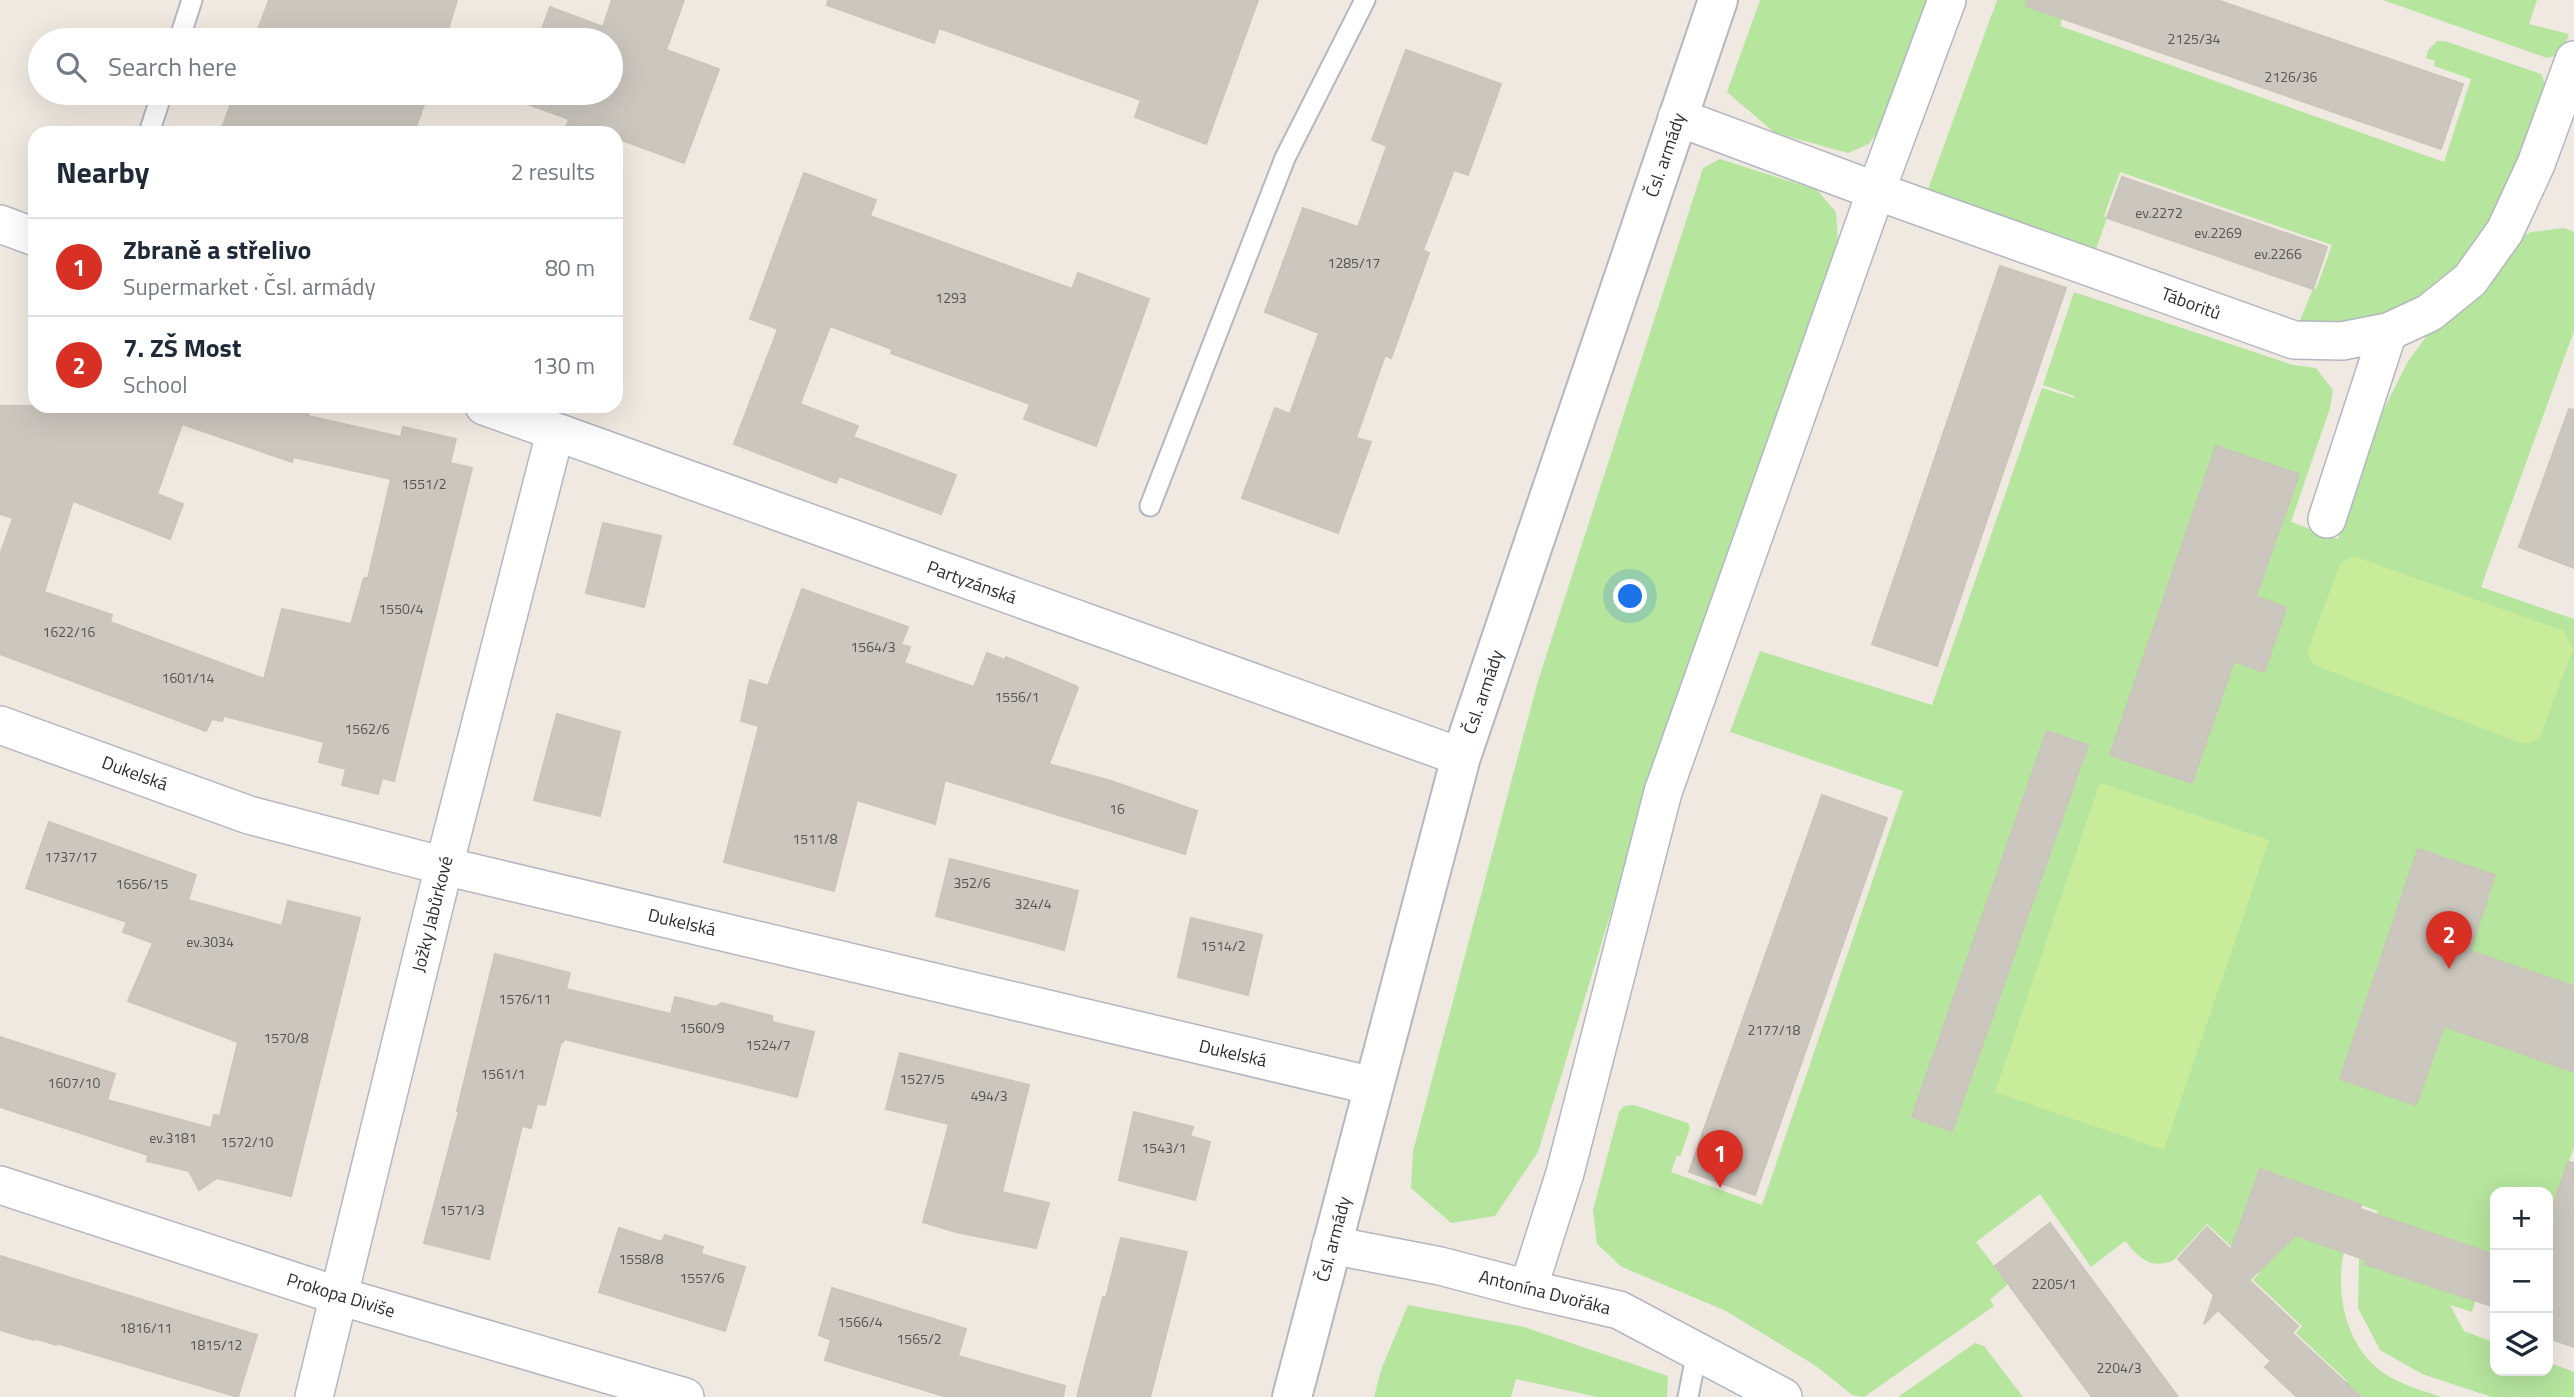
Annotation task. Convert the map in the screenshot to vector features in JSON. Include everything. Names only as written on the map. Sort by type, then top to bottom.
[{"type":"street","name":"Čsl. armády","points":[[1292,1397],[1461,757],[1718,0]]},
{"type":"street","points":[[1528,1290],[1565,1173],[1663,792],[1876,191],[1947,0]]},
{"type":"street","name":"Táboritů","points":[[1677,117],[2294,340],[2342,341],[2388,332],[2429,313],[2470,280],[2505,231],[2536,164],[2574,60]]},
{"type":"street","points":[[0,224],[28,234]]},
{"type":"street","points":[[2327,519],[2388,332]]},
{"type":"street","name":"Partyzánská","points":[[502,413],[1461,757]]},
{"type":"street","name":"Jožky Jabůrkové","points":[[314,1397],[444,866],[555,433]]},
{"type":"street","name":"Dukelská","points":[[0,725],[249,815],[444,866],[1373,1086]]},
{"type":"street","name":"Prokopa Diviše","points":[[0,1185],[340,1296],[685,1397]]},
{"type":"street","name":"Antonína Dvořáka","points":[[1331,1245],[1440,1266],[1528,1290],[1619,1310],[1783,1397]]},
{"type":"lane","points":[[183,28],[192,0]]},
{"type":"lane","points":[[1150,506],[1285,158],[1365,0]]},
{"type":"lane","points":[[151,126],[158,105]]},
{"type":"lane","points":[[1688,1397],[1696,1351]]},
{"type":"green space","points":[[1760,0],[1927,0],[1880,129],[1869,144],[1848,153],[1775,133],[1727,92]]},
{"type":"green space","points":[[1997,0],[2059,0],[2062,18],[2060,26],[2444,162],[2471,79],[2434,66],[2435,61],[2426,58],[2428,50],[2437,41],[2445,41],[2541,74],[2548,91],[2511,193],[2469,265],[2381,322],[2299,323],[2313,289],[2316,289],[2332,245],[2120,172],[2092,260],[1927,192]]},
{"type":"green space","points":[[2383,0],[2537,0],[2529,24],[2569,34],[2562,54],[2547,58]]},
{"type":"green space","points":[[1720,159],[1817,190],[1836,212],[1838,242],[1650,784],[1538,1152],[1495,1216],[1451,1223],[1411,1188],[1413,1151],[1538,681],[1703,168]]},
{"type":"green space","points":[[2564,228],[2574,232],[2574,331],[2481,587],[2574,619],[2574,986],[2470,951],[2495,875],[2418,849],[2340,1079],[2416,1104],[2444,1026],[2568,1070],[2574,1063],[2574,1147],[2553,1207],[2553,1187],[2490,1187],[2490,1256],[2472,1312],[2450,1305],[2464,1331],[2490,1341],[2490,1376],[2553,1376],[2553,1364],[2574,1372],[2574,1397],[2492,1397],[2422,1374],[2380,1350],[2358,1308],[2359,1260],[2378,1211],[2260,1169],[2243,1216],[2344,1252],[2341,1269],[2343,1305],[2354,1339],[2364,1354],[2390,1377],[2441,1397],[2351,1397],[2342,1388],[2347,1381],[2296,1333],[2302,1326],[2253,1280],[2259,1273],[2207,1224],[2174,1260],[2166,1263],[2146,1261],[2125,1241],[2091,1267],[2040,1194],[1976,1242],[2008,1284],[1990,1300],[1994,1306],[1864,1397],[1852,1395],[1816,1366],[1726,1311],[1622,1267],[1597,1244],[1593,1210],[1619,1112],[1624,1106],[1634,1105],[1688,1123],[1690,1128],[1680,1157],[1677,1155],[1671,1172],[1762,1205],[1903,791],[1730,732],[1760,651],[1932,705],[2042,388],[2074,398],[2043,385],[2074,292],[2293,365],[2316,368],[2333,390],[2330,408],[2291,522],[2338,539],[2383,411],[2407,363],[2428,334],[2474,291],[2513,241],[2531,232]],"holes":[[[2047,731],[2087,745],[1951,1131],[1912,1117]],[[2382,1217],[2449,1292],[2365,1264]]]},
{"type":"green space","points":[[2353,556],[2564,631],[2573,649],[2539,739],[2524,744],[2314,665],[2307,653],[2340,564]]},
{"type":"green space","points":[[2100,783],[2269,840],[2164,1150],[1995,1092]]},
{"type":"green space","points":[[1408,1305],[1524,1327],[1668,1376],[1667,1397],[1597,1397],[1516,1379],[1511,1397],[1374,1397],[1381,1370]]},
{"type":"green space","points":[[1975,1343],[1984,1346],[2023,1397],[1898,1397]]},
{"type":"building","points":[[269,0],[457,0],[449,28],[258,28]]},
{"type":"building","points":[[612,0],[684,0],[666,50],[719,69],[684,163],[623,141],[623,126],[566,126],[569,119],[530,105],[623,105],[623,28],[542,28],[550,7],[603,27]]},
{"type":"building","points":[[828,0],[1258,0],[1206,144],[1135,117],[1141,100],[939,28],[934,43],[827,5]]},
{"type":"building","points":[[2027,0],[2217,0],[2463,84],[2441,149],[2026,6]]},
{"type":"building","points":[[1406,50],[1501,84],[1468,175],[1454,170],[1423,250],[1429,253],[1391,358],[1385,355],[1356,438],[1371,442],[1338,533],[1242,498],[1275,408],[1290,414],[1319,333],[1265,312],[1303,208],[1358,227],[1387,146],[1372,140]]},
{"type":"building","points":[[230,105],[424,105],[416,126],[223,126]]},
{"type":"building","points":[[804,173],[876,200],[870,216],[1072,289],[1078,273],[1149,299],[1096,446],[1024,419],[1030,404],[891,353],[892,349],[830,326],[800,404],[858,426],[853,437],[956,475],[941,514],[839,476],[836,483],[734,444],[778,329],[750,319]]},
{"type":"building","points":[[2122,177],[2327,247],[2313,289],[2107,218]]},
{"type":"building","points":[[2000,266],[2066,288],[1937,666],[1872,644]]},
{"type":"building","points":[[0,406],[28,406],[28,413],[309,413],[308,416],[401,437],[403,427],[456,439],[450,463],[472,468],[394,781],[382,778],[378,794],[342,785],[346,769],[319,762],[324,742],[224,716],[222,721],[212,719],[206,731],[0,654],[0,555],[13,518],[0,514]],"holes":[[[182,424],[292,462],[293,457],[391,479],[368,578],[364,578],[351,624],[282,609],[264,679],[110,622],[112,615],[44,592],[73,501],[170,539],[183,504],[157,494]]]},
{"type":"building","points":[[2569,409],[2574,410],[2574,568],[2519,547]]},
{"type":"building","points":[[2216,446],[2299,474],[2256,596],[2286,608],[2264,672],[2234,661],[2192,783],[2110,755]]},
{"type":"building","points":[[603,523],[661,536],[644,607],[586,593]]},
{"type":"building","points":[[802,589],[908,627],[901,645],[910,647],[904,663],[974,687],[987,653],[1005,660],[1006,657],[1076,686],[1078,688],[1049,764],[1111,781],[1197,811],[1185,854],[945,780],[935,824],[857,800],[834,891],[724,862],[759,726],[741,721],[750,680],[768,686]]},
{"type":"building","points":[[557,714],[620,732],[600,816],[534,800]]},
{"type":"building","points":[[2047,731],[2088,745],[1952,1131],[1912,1117]]},
{"type":"building","points":[[1822,795],[1887,818],[1755,1195],[1689,1172]]},
{"type":"building","points":[[49,822],[196,875],[188,900],[282,926],[288,901],[360,918],[291,1196],[217,1178],[199,1190],[189,1171],[147,1161],[148,1155],[0,1107],[0,1037],[115,1074],[107,1100],[211,1128],[214,1115],[220,1116],[238,1042],[128,1001],[153,943],[123,932],[127,922],[26,888]]},
{"type":"building","points":[[2418,849],[2495,875],[2470,951],[2574,986],[2574,1072],[2444,1026],[2416,1105],[2340,1079]]},
{"type":"building","points":[[950,859],[1078,891],[1064,950],[936,916]]},
{"type":"building","points":[[1191,918],[1262,935],[1248,995],[1178,977]]},
{"type":"building","points":[[495,954],[570,973],[566,989],[671,1014],[675,997],[715,1007],[722,1003],[772,1016],[772,1022],[814,1032],[797,1097],[564,1039],[545,1105],[537,1104],[531,1128],[522,1126],[489,1259],[424,1243],[459,1111]]},
{"type":"building","points":[[900,1053],[1029,1085],[1002,1192],[1049,1203],[1036,1248],[956,1232],[923,1222],[949,1124],[886,1109]]},
{"type":"building","points":[[1134,1112],[1193,1127],[1190,1136],[1210,1142],[1195,1200],[1119,1180]]},
{"type":"building","points":[[2568,1162],[2574,1163],[2574,1347],[2553,1340],[2553,1206]]},
{"type":"building","points":[[2260,1169],[2361,1205],[2360,1209],[2490,1253],[2490,1305],[2365,1264],[2366,1260],[2296,1235],[2249,1280],[2298,1326],[2292,1333],[2361,1397],[2297,1397],[2265,1367],[2271,1361],[2218,1310],[2204,1324],[2214,1295],[2178,1259],[2207,1227],[2231,1250]]},
{"type":"building","points":[[2050,1223],[2178,1397],[2092,1397],[1995,1266]]},
{"type":"building","points":[[619,1228],[662,1242],[665,1235],[703,1247],[701,1254],[745,1267],[725,1331],[599,1292]]},
{"type":"building","points":[[1121,1238],[1187,1252],[1150,1397],[1077,1397],[1103,1297],[1106,1298]]},
{"type":"building","points":[[0,1256],[257,1335],[238,1397],[56,1343],[0,1330]]},
{"type":"building","points":[[832,1288],[966,1329],[958,1356],[1065,1386],[1063,1397],[947,1397],[825,1360],[831,1340],[819,1335]]},
{"type":"place","name":"7. ZŠ Most","points":[[2449,969]]},
{"type":"place","name":"Zbraně a střelivo","points":[[1720,1188]]}]
